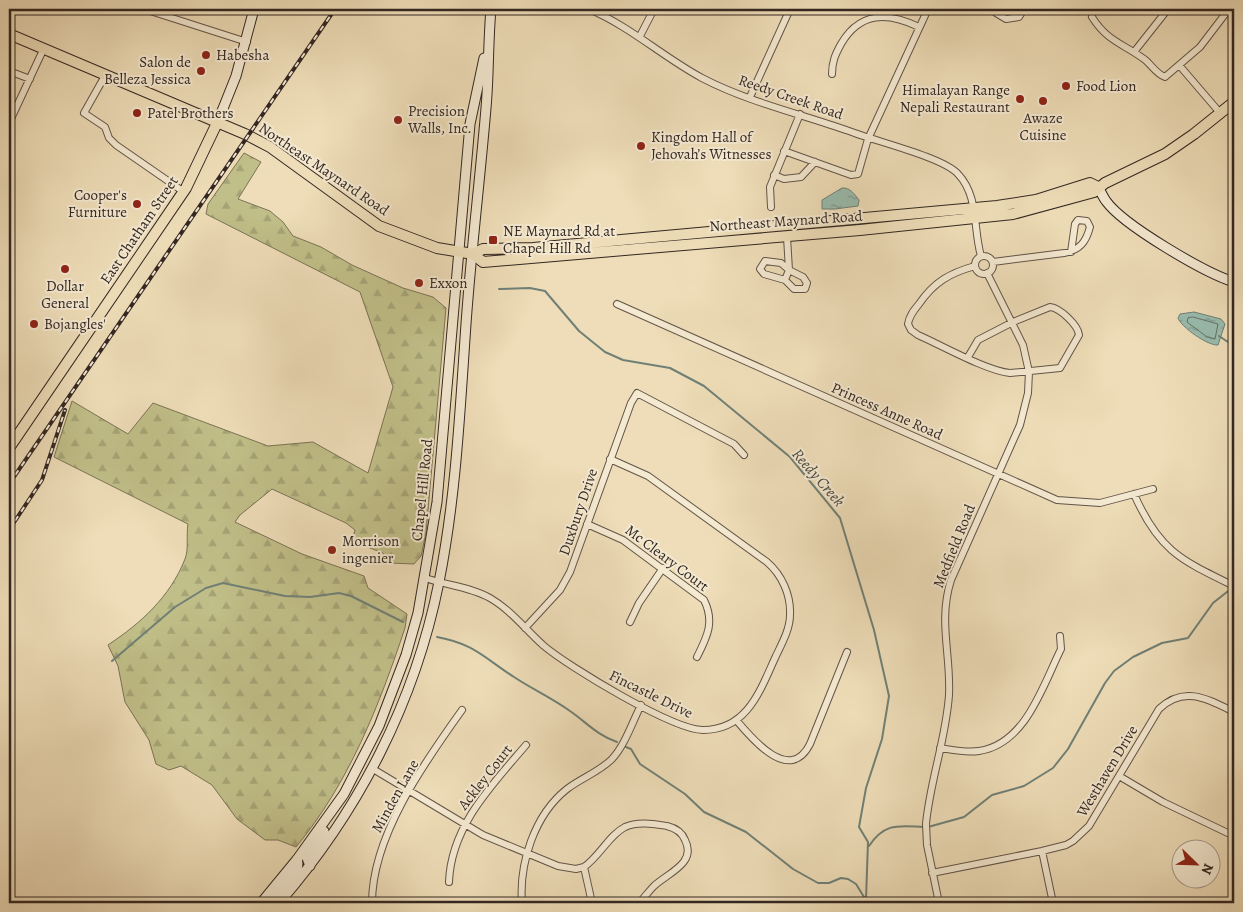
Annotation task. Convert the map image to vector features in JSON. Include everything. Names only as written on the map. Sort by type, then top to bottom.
[{"type":"main road","name":"East Chatham Street","points":[[9,448],[184,192],[218,121],[246,42],[254,9]]},
{"type":"main road","name":"Chapel Hill Road","points":[[279,903],[310,866],[336,830],[373,769],[414,675],[439,583],[458,432],[486,106],[490,9]]},
{"type":"main road","name":"Northeast Maynard Road","points":[[9,34],[218,121],[270,147],[379,226],[436,248],[473,254],[483,262],[527,260],[974,219],[1040,208],[1089,194],[1098,187],[1165,154],[1221,114],[1234,102]]},
{"type":"main road","name":"Chapel Hill Road","points":[[260,903],[297,859],[334,808],[370,743],[393,690],[414,630],[425,578],[437,502],[470,124],[488,38]]},
{"type":"main road","name":"Northeast Maynard Road","points":[[473,254],[483,249],[541,247],[974,208],[1036,200],[1090,183],[1098,187]]},
{"type":"main road","points":[[1098,187],[1105,201],[1119,215],[1196,265],[1234,282]]},
{"type":"main road","points":[[310,866],[308,858],[322,836],[334,808]]},
{"type":"main road","points":[[269,903],[295,873],[298,866],[297,859]]},
{"type":"street","points":[[144,9],[246,42]]},
{"type":"street","name":"Reedy Creek Road","points":[[589,9],[640,36],[701,77],[750,97],[937,160],[950,167],[967,186],[974,208]]},
{"type":"street","points":[[640,36],[654,9]]},
{"type":"street","points":[[750,97],[790,9]]},
{"type":"street","points":[[784,151],[855,175],[860,171],[868,138],[928,9]]},
{"type":"street","points":[[995,9],[996,13],[1006,19],[1019,17],[1024,9]]},
{"type":"street","points":[[1134,52],[1168,9]]},
{"type":"street","points":[[1092,17],[1109,39],[1134,52],[1162,76],[1167,76],[1204,42],[1229,9]]},
{"type":"street","points":[[832,74],[832,63],[836,53],[848,34],[860,22],[878,17],[894,17],[919,27]]},
{"type":"street","points":[[9,120],[44,48]]},
{"type":"street","points":[[1179,65],[1221,114]]},
{"type":"street","points":[[9,71],[30,80]]},
{"type":"street","points":[[106,74],[84,113],[105,127],[109,138],[116,145],[184,192]]},
{"type":"street","points":[[771,206],[770,187],[800,114]]},
{"type":"street","points":[[774,175],[784,179],[802,177],[815,162]]},
{"type":"street","points":[[974,208],[974,219],[981,256]]},
{"type":"street","points":[[993,262],[1071,252],[1083,246],[1090,227],[1087,220],[1078,220],[1075,224],[1071,252]]},
{"type":"street","points":[[785,280],[790,270],[787,237]]},
{"type":"street","points":[[975,266],[976,261],[981,256],[987,256],[993,262]]},
{"type":"street","points":[[768,260],[781,263],[790,270],[803,277],[807,286],[798,291],[785,280],[764,274],[761,265],[768,260]]},
{"type":"street","points":[[975,266],[981,273],[987,273],[991,270],[993,262]]},
{"type":"street","points":[[968,357],[978,340],[1013,322],[1053,307],[1079,331],[1064,365],[1057,370],[1028,372],[1002,372],[913,333],[909,327],[909,321],[934,284],[953,272],[975,266]]},
{"type":"street","name":"Medfield Road","points":[[939,903],[932,873],[926,824],[949,689],[944,626],[947,595],[951,580],[1026,408],[1028,372],[1025,351],[1013,322],[987,273]]},
{"type":"street","name":"Princess Anne Road","points":[[617,304],[1057,500],[1070,503],[1100,503],[1153,489]]},
{"type":"street","name":"Duxbury Drive","points":[[525,628],[553,598],[566,580],[630,403],[637,393],[734,444],[744,455]]},
{"type":"street","points":[[610,459],[648,476],[767,562],[781,578],[790,602],[791,615],[787,630],[757,697],[737,721],[774,757],[785,761],[800,756],[810,744],[847,652]]},
{"type":"street","points":[[1134,494],[1149,526],[1177,556],[1186,563],[1234,586]]},
{"type":"street","name":"Mc Cleary Court","points":[[587,524],[623,540],[698,594],[707,606],[711,621],[710,629],[697,657]]},
{"type":"street","points":[[630,622],[639,603],[663,568]]},
{"type":"street","name":"Fincastle Drive","points":[[425,578],[473,591],[490,598],[566,663],[641,705],[692,729],[716,729],[737,721]]},
{"type":"street","points":[[940,748],[976,751],[991,747],[1010,736],[1024,720],[1061,649],[1060,636]]},
{"type":"street","name":"Westhaven Drive","points":[[932,873],[1066,845],[1085,831],[1158,709],[1168,701],[1180,696],[1193,695],[1234,712]]},
{"type":"street","points":[[522,903],[521,875],[526,853],[547,811],[559,796],[605,765],[616,754],[641,705]]},
{"type":"street","name":"Minden Lane","points":[[372,903],[374,877],[380,852],[396,813],[462,710]]},
{"type":"street","name":"Ackley Court","points":[[449,882],[454,853],[464,825],[476,805],[526,745]]},
{"type":"street","points":[[373,769],[464,825],[501,844],[567,868],[584,867],[594,860],[612,839],[626,827],[638,823],[670,826],[678,831],[686,842],[688,852],[685,861],[655,885],[639,903]]},
{"type":"street","points":[[1118,776],[1163,802],[1234,836]]},
{"type":"street","points":[[1042,850],[1053,903]]},
{"type":"street","points":[[584,867],[592,903]]},
{"type":"green space","points":[[244,153],[261,162],[238,199],[270,211],[283,222],[293,236],[321,247],[352,265],[403,288],[433,297],[446,308],[426,533],[421,556],[414,564],[390,563],[383,553],[352,541],[355,530],[346,523],[272,489],[240,515],[235,522],[302,554],[364,576],[368,588],[407,614],[405,628],[395,657],[361,743],[332,797],[296,847],[278,840],[265,840],[237,819],[212,785],[181,766],[169,770],[156,764],[149,740],[125,702],[118,666],[108,645],[132,628],[153,608],[179,573],[186,555],[188,524],[54,457],[72,401],[128,434],[153,403],[268,446],[313,442],[368,473],[393,387],[360,292],[206,214],[208,204]]},
{"type":"water","points":[[842,188],[850,190],[854,194],[859,200],[858,206],[822,209],[822,200]]},
{"type":"water","points":[[1194,312],[1221,319],[1225,324],[1218,345],[1195,335],[1180,322],[1178,318],[1180,314]]},
{"type":"waterway","name":"Reedy Creek","points":[[499,289],[530,288],[545,291],[579,331],[605,352],[623,360],[670,368],[704,386],[790,457],[840,518],[874,630],[889,696],[882,739],[866,788],[859,827],[868,842],[867,903]]},
{"type":"waterway","points":[[1219,336],[1234,346]]},
{"type":"waterway","points":[[112,661],[175,607],[206,588],[223,583],[285,596],[310,597],[339,593],[351,596],[403,622]]},
{"type":"waterway","points":[[928,827],[964,817],[992,795],[1024,786],[1053,768],[1068,749],[1105,683],[1114,671],[1133,657],[1162,643],[1188,638],[1213,603],[1232,588]]},
{"type":"waterway","points":[[437,637],[461,644],[478,652],[563,706],[598,732],[617,742]]},
{"type":"waterway","points":[[626,747],[631,749],[640,764],[685,794],[704,812],[746,832],[793,869],[818,883],[829,883],[841,878],[848,879],[856,884],[864,897]]},
{"type":"waterway","points":[[869,846],[875,838],[887,829],[900,826],[924,827]]},
{"type":"railway","points":[[9,484],[335,9]]},
{"type":"railway","points":[[9,530],[42,480],[65,410]]},
{"type":"place","name":"Habesha","points":[[206,55]]},
{"type":"place","name":"Salon de Belleza Jessica","points":[[201,71]]},
{"type":"place","name":"Food Lion","points":[[1066,86]]},
{"type":"place","name":"Himalayan Range Nepali Restaurant","points":[[1020,99]]},
{"type":"place","name":"Awaze Cuisine","points":[[1043,101]]},
{"type":"place","name":"Patel Brothers","points":[[137,113]]},
{"type":"place","name":"Precision Walls, Inc.","points":[[398,120]]},
{"type":"place","name":"Kingdom Hall of Jehovah’s Witnesses","points":[[641,146]]},
{"type":"place","name":"Cooper's Furniture","points":[[137,204]]},
{"type":"place","name":"NE Maynard Rd at Chapel Hill Rd","points":[[493,240]]},
{"type":"place","name":"Dollar General","points":[[65,269]]},
{"type":"place","name":"Exxon","points":[[419,283]]},
{"type":"place","name":"Bojangles'","points":[[34,324]]},
{"type":"place","name":"Morrison ingenier","points":[[332,550]]}]
